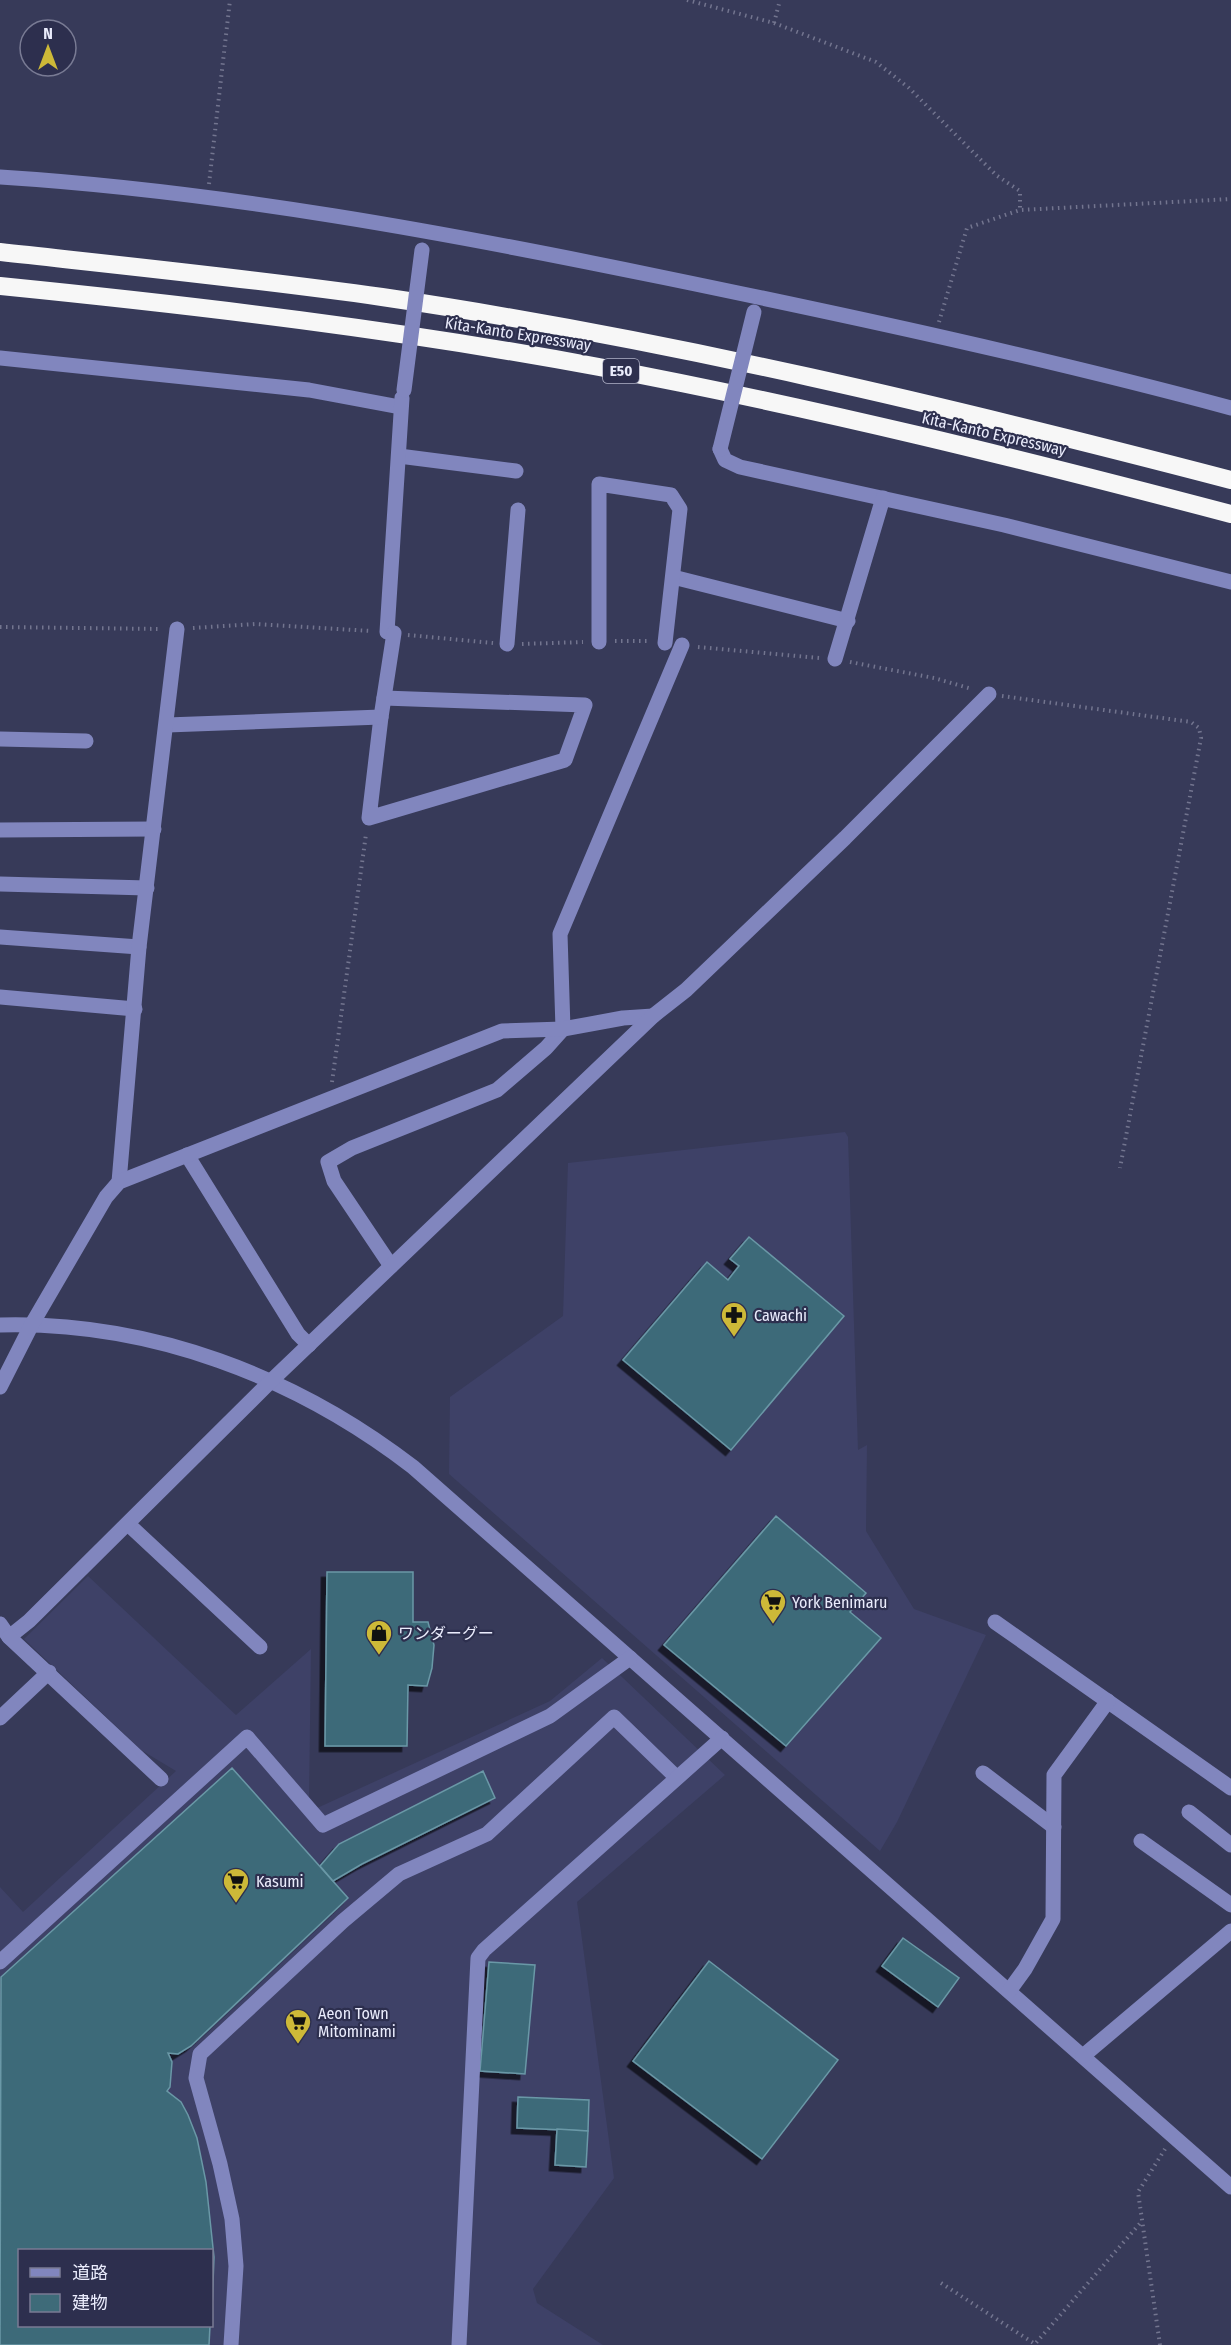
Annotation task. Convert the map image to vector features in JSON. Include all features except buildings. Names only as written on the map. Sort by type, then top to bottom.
[{"type":"highway","name":"Kita-Kanto Expressway","points":[[0,252],[382,297],[604,336],[851,387],[1064,436],[1231,480]]},
{"type":"highway","name":"Kita-Kanto Expressway","points":[[0,286],[137,300],[375,330],[598,367],[833,416],[1056,468],[1231,514]]},
{"type":"street","points":[[0,177],[207,199],[427,231],[759,297],[1135,383],[1231,408]]},
{"type":"street","points":[[384,698],[585,705],[565,760],[369,818],[391,633],[400,407],[422,250],[427,231]]},
{"type":"street","points":[[759,297],[720,449],[724,460],[740,467],[883,498],[1231,582]]},
{"type":"street","points":[[0,358],[309,390],[400,407]]},
{"type":"street","points":[[399,456],[516,471]]},
{"type":"street","points":[[599,642],[599,484],[671,495],[680,509],[665,643]]},
{"type":"street","points":[[835,659],[883,498]]},
{"type":"street","points":[[507,644],[518,510]]},
{"type":"street","points":[[674,577],[848,621]]},
{"type":"street","points":[[119,1182],[140,947],[177,629]]},
{"type":"street","points":[[391,1266],[334,1181],[328,1162],[352,1148],[497,1090],[546,1048],[562,1029],[560,934],[682,645]]},
{"type":"street","points":[[9,1637],[128,1524],[272,1380],[391,1266],[653,1016],[686,990],[828,854],[989,694]]},
{"type":"street","points":[[167,725],[381,717]]},
{"type":"street","points":[[0,739],[86,741]]},
{"type":"street","points":[[0,830],[154,829]]},
{"type":"street","points":[[0,884],[147,888]]},
{"type":"street","points":[[0,938],[140,947]]},
{"type":"street","points":[[0,997],[135,1009]]},
{"type":"street","points":[[0,1387],[32,1324],[106,1197],[119,1182],[502,1031],[562,1029],[623,1018],[653,1016]]},
{"type":"street","points":[[187,1155],[298,1334],[309,1345]]},
{"type":"street","points":[[0,1325],[32,1324],[97,1330],[142,1338],[200,1354],[272,1380],[320,1404],[396,1454],[1231,2187]]},
{"type":"street","points":[[128,1524],[260,1647]]},
{"type":"street","points":[[995,1622],[1231,1788]]},
{"type":"street","points":[[0,1624],[9,1637],[161,1779]]},
{"type":"street","points":[[0,1962],[247,1737],[323,1826],[550,1716],[630,1658]]},
{"type":"street","points":[[0,1718],[49,1672]]},
{"type":"street","points":[[1009,1991],[1025,1969],[1053,1918],[1054,1775],[1108,1701]]},
{"type":"street","points":[[231,2345],[236,2266],[232,2219],[220,2164],[196,2078],[200,2054],[344,1921],[399,1875],[487,1834],[614,1717],[675,1777]]},
{"type":"street","points":[[459,2345],[478,1958],[675,1777],[722,1738]]},
{"type":"street","points":[[983,1773],[1054,1827]]},
{"type":"street","points":[[1189,1812],[1231,1845]]},
{"type":"street","points":[[1141,1841],[1231,1905]]},
{"type":"street","points":[[1083,2056],[1231,1931]]},
{"type":"path","points":[[207,199],[230,0]]},
{"type":"path","points":[[687,0],[774,23],[876,62],[996,175],[1020,191],[1020,210]]},
{"type":"path","points":[[774,23],[780,0]]},
{"type":"path","points":[[934,337],[967,228],[1020,210],[1231,199]]},
{"type":"path","points":[[0,627],[177,629],[255,624],[507,644],[631,640],[665,643]]},
{"type":"path","points":[[682,645],[835,659],[934,678],[989,694],[1191,722],[1199,728],[1201,738],[1120,1168]]},
{"type":"path","points":[[330,1098],[359,874],[369,818]]},
{"type":"path","points":[[1160,2345],[1137,2192],[1173,2136]]},
{"type":"path","points":[[941,2283],[1035,2344],[1142,2221]]},
{"type":"shaded area","points":[[845,1132],[848,1137],[858,1450],[867,1445],[866,1531],[914,1609],[986,1635],[897,1822],[880,1851],[449,1474],[450,1397],[563,1316],[568,1163]]},
{"type":"shaded area","name":"Aeon Town Mitominami","points":[[88,1576],[236,1715],[311,1649],[309,1801],[315,1809],[550,1701],[602,1658],[725,1775],[577,1902],[614,2178],[533,2289],[537,2303],[603,2345],[0,2345],[0,1887],[23,1912],[176,1771],[141,1750],[24,1639]]},
{"type":"place","name":"Cawachi","points":[[734,1338]]},
{"type":"place","name":"York Benimaru","points":[[773,1625]]},
{"type":"place","name":"ワンダーグー","points":[[379,1656]]},
{"type":"place","name":"Kasumi","points":[[236,1904]]},
{"type":"place","name":"Aeon Town Mitominami","points":[[298,2045]]}]
